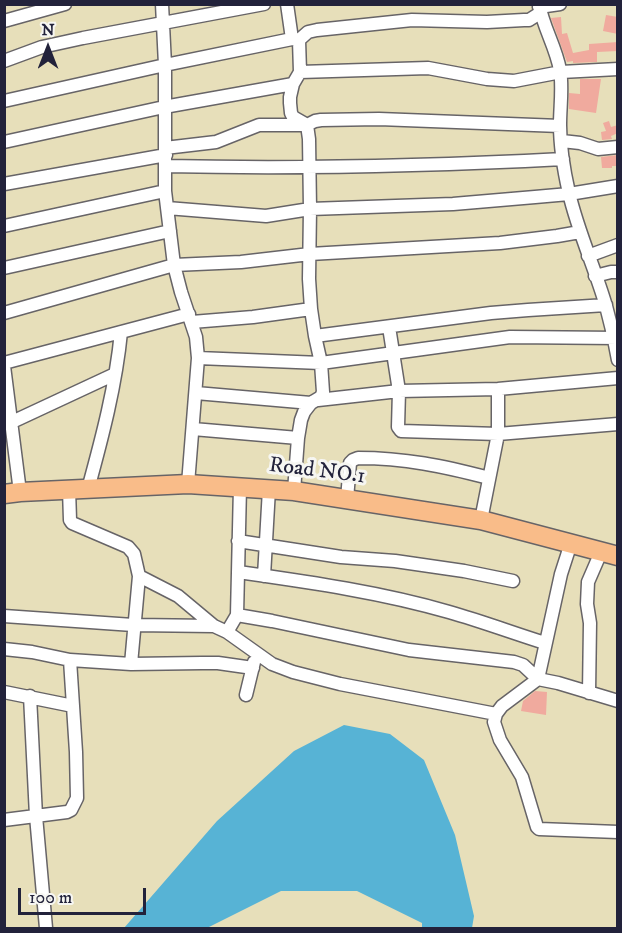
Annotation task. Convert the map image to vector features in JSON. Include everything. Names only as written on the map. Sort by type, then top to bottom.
[{"type":"highway","name":"Road NO.1","points":[[12,493],[188,484],[294,491],[481,520],[610,554]]},
{"type":"street","points":[[4,21],[65,4]]},
{"type":"street","points":[[162,4],[165,65],[165,192],[174,265],[196,337],[198,358],[188,484]]},
{"type":"street","points":[[4,61],[42,47],[264,4]]},
{"type":"street","points":[[287,4],[300,72],[293,84],[290,97],[291,113],[307,125]]},
{"type":"street","points":[[4,101],[165,65],[295,40],[308,32],[329,28],[412,20],[487,22],[524,20],[534,18],[540,8],[560,4]]},
{"type":"street","points":[[540,8],[561,72],[560,126],[569,194],[616,338],[618,360]]},
{"type":"street","points":[[300,72],[428,68],[487,79],[514,81],[561,72],[618,69]]},
{"type":"street","points":[[4,142],[164,107],[293,84]]},
{"type":"street","points":[[4,184],[165,156],[216,142],[259,125],[307,125],[321,120],[379,119],[560,126]]},
{"type":"street","points":[[294,491],[298,438],[304,412],[323,392],[309,279],[310,209],[307,125]]},
{"type":"street","points":[[562,141],[575,142],[598,149],[618,147]]},
{"type":"street","points":[[165,156],[256,168],[456,165],[563,159]]},
{"type":"street","points":[[167,208],[208,210],[253,216],[310,209],[453,204],[569,194],[618,186]]},
{"type":"street","points":[[4,226],[165,192]]},
{"type":"street","points":[[4,268],[170,231]]},
{"type":"street","points":[[4,313],[174,265],[241,262],[310,254],[500,243],[580,232]]},
{"type":"street","points":[[588,256],[618,245]]},
{"type":"street","points":[[596,276],[618,272]]},
{"type":"street","points":[[315,336],[491,313],[605,303],[618,298]]},
{"type":"street","points":[[12,493],[12,422],[7,405],[4,364],[121,332],[190,318],[253,317],[311,309]]},
{"type":"street","points":[[388,327],[399,391],[398,427],[401,431],[498,434],[618,424]]},
{"type":"street","points":[[88,489],[115,374],[121,332]]},
{"type":"street","points":[[198,358],[321,363],[510,337],[616,338]]},
{"type":"street","points":[[12,422],[115,374]]},
{"type":"street","points":[[196,393],[315,401],[399,391],[498,389],[618,378]]},
{"type":"street","points":[[481,520],[498,434],[498,389]]},
{"type":"street","points":[[193,429],[298,438]]},
{"type":"street","points":[[347,499],[350,463],[358,458],[388,458],[443,466],[489,478]]},
{"type":"street","points":[[227,632],[237,615],[240,487]]},
{"type":"street","points":[[69,489],[70,520],[128,547],[134,554],[139,576],[131,664]]},
{"type":"street","points":[[264,576],[269,489]]},
{"type":"street","points":[[238,541],[464,571],[513,581]]},
{"type":"street","points":[[571,543],[561,574],[537,679],[502,706],[494,722],[497,732],[522,777],[539,830],[618,832]]},
{"type":"street","points":[[589,693],[588,582],[610,554]]},
{"type":"street","points":[[238,572],[403,600],[449,612],[545,643]]},
{"type":"street","points":[[139,576],[178,596],[214,626],[227,632],[272,664],[340,684],[496,714]]},
{"type":"street","points":[[237,615],[409,650],[514,662],[523,665],[537,679],[618,701]]},
{"type":"street","points":[[4,616],[133,625],[214,626]]},
{"type":"street","points":[[4,649],[70,660],[131,664],[218,663],[253,668]]},
{"type":"street","points":[[246,695],[256,652]]},
{"type":"street","points":[[4,820],[67,812],[75,804],[77,798],[76,752],[70,660]]},
{"type":"street","points":[[4,692],[73,706]]},
{"type":"street","points":[[30,696],[36,816],[46,928]]},
{"type":"water","points":[[344,725],[390,734],[424,760],[455,835],[474,916],[472,928],[422,928],[422,923],[357,891],[281,891],[207,928],[124,928],[217,821],[294,751]]},
{"type":"building","points":[[606,15],[618,17],[618,34],[603,31]]},
{"type":"building","points":[[561,17],[562,34],[567,33],[573,53],[589,50],[589,44],[618,42],[618,51],[597,52],[597,62],[567,62],[551,18]]},
{"type":"building","points":[[580,79],[601,79],[596,113],[569,109],[569,93],[580,94]]},
{"type":"building","points":[[609,121],[611,127],[618,125],[618,133],[611,136],[612,139],[602,140],[601,132],[606,131],[603,123]]},
{"type":"building","points":[[618,155],[618,166],[602,168],[601,157]]},
{"type":"building","points":[[535,691],[547,692],[546,715],[521,711],[523,701]]}]
